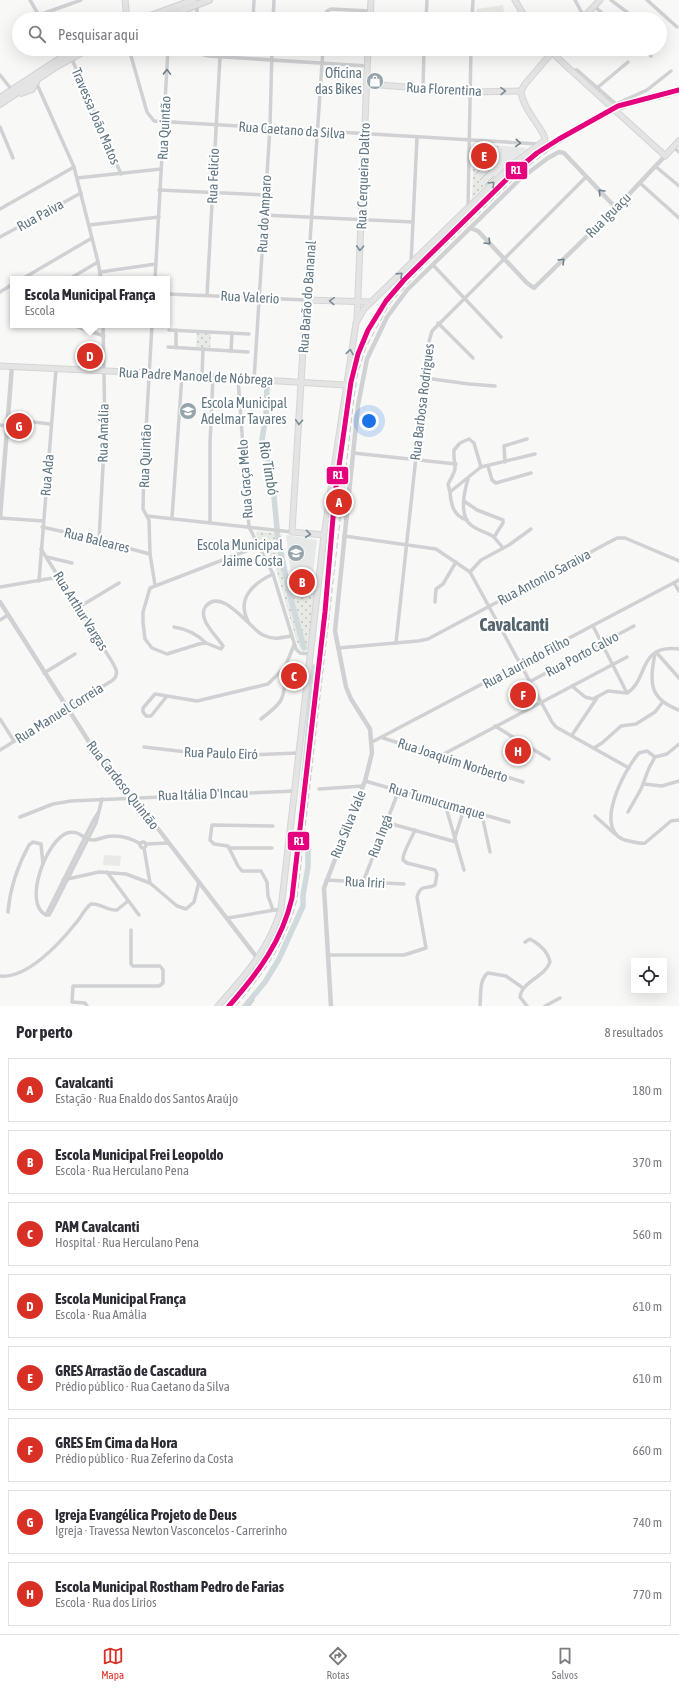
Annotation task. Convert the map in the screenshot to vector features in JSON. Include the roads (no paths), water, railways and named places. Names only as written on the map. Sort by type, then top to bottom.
[{"type":"main road","points":[[125,0],[126,12]]},
{"type":"main road","points":[[164,12],[196,2],[209,0]]},
{"type":"main road","points":[[370,11],[371,0]]},
{"type":"main road","points":[[588,12],[600,0]]},
{"type":"main road","points":[[518,1],[523,12]]},
{"type":"main road","points":[[178,12],[196,2]]},
{"type":"main road","points":[[34,80],[66,56]]},
{"type":"main road","name":"Rua Cerqueira Daltro","points":[[218,1006],[258,959],[273,933],[281,909],[324,535],[345,385],[357,320],[368,56]]},
{"type":"main road","points":[[357,320],[372,302],[513,164],[545,140],[545,136],[527,111],[521,91],[547,56]]},
{"type":"main road","points":[[558,56],[573,72],[663,154]]},
{"type":"main road","points":[[0,104],[14,93],[71,57]]},
{"type":"main road","points":[[0,98],[32,89],[35,86],[34,80]]},
{"type":"main road","name":"Rua Florentina","points":[[367,84],[470,92],[521,91]]},
{"type":"main road","name":"Rua Iguaçu","points":[[663,154],[679,141]]},
{"type":"main road","name":"Rua Valerio","points":[[306,300],[358,302]]},
{"type":"main road","name":"Rua Barão do Bananal","points":[[292,532],[306,300]]},
{"type":"main road","points":[[358,302],[372,302]]},
{"type":"main road","name":"Rua Padre Manoel de Nóbrega","points":[[0,366],[345,385]]},
{"type":"main road","points":[[292,532],[324,535]]},
{"type":"street","points":[[30,0],[36,12]]},
{"type":"street","points":[[46,12],[74,1],[81,0]]},
{"type":"street","points":[[253,12],[254,0]]},
{"type":"street","points":[[273,12],[274,0]]},
{"type":"street","points":[[426,0],[426,12]]},
{"type":"street","points":[[472,12],[473,0]]},
{"type":"street","points":[[575,0],[580,12]]},
{"type":"street","points":[[611,0],[627,12]]},
{"type":"street","points":[[647,0],[660,12]]},
{"type":"street","points":[[196,2],[197,12]]},
{"type":"street","points":[[594,6],[601,12]]},
{"type":"street","points":[[326,12],[331,8],[370,11]]},
{"type":"street","points":[[667,18],[677,27]]},
{"type":"street","points":[[131,56],[149,116],[154,121],[165,123]]},
{"type":"street","name":"Rua Quintão","points":[[155,276],[168,56]]},
{"type":"street","points":[[208,56],[368,66]]},
{"type":"street","name":"Rua Felicio","points":[[207,295],[220,56]]},
{"type":"street","name":"Rua do Amparo","points":[[254,380],[264,195],[270,127],[272,56]]},
{"type":"street","name":"Rua Barão do Bananal","points":[[306,300],[322,56]]},
{"type":"street","points":[[423,88],[424,56]]},
{"type":"street","points":[[468,208],[468,140],[471,56]]},
{"type":"street","name":"Travessa João Matos","points":[[71,57],[121,174]]},
{"type":"street","points":[[597,88],[628,62]]},
{"type":"street","points":[[573,72],[577,70],[613,103],[616,104],[647,90],[671,71]]},
{"type":"street","points":[[0,75],[14,93]]},
{"type":"street","points":[[34,80],[41,91],[74,167],[101,276]]},
{"type":"street","points":[[32,89],[41,91]]},
{"type":"street","name":"Rua Caetano da Silva","points":[[165,123],[270,127],[364,135],[539,144]]},
{"type":"street","points":[[0,127],[13,158]]},
{"type":"street","points":[[412,263],[416,138]]},
{"type":"street","points":[[673,147],[679,152]]},
{"type":"street","name":"Rua Silva Vale","points":[[331,1006],[323,895],[326,880],[372,760],[372,742],[367,723],[348,694],[338,648],[335,622],[358,405],[368,354],[387,317],[399,300],[520,179],[548,158],[562,152],[586,177]]},
{"type":"street","name":"Rua Iguaçu","points":[[504,258],[527,283],[534,288],[616,208],[655,166],[663,154]]},
{"type":"street","points":[[655,166],[679,186]]},
{"type":"street","points":[[0,209],[74,167]]},
{"type":"street","points":[[77,178],[121,174],[161,168]]},
{"type":"street","points":[[586,177],[616,208]]},
{"type":"street","name":"Rua Barbosa Rodrigues","points":[[396,643],[430,335],[438,323],[586,177]]},
{"type":"street","points":[[640,183],[679,218]]},
{"type":"street","points":[[160,190],[264,195]]},
{"type":"street","name":"Rua Paiva","points":[[0,238],[80,193]]},
{"type":"street","points":[[263,215],[413,222]]},
{"type":"street","points":[[89,225],[159,217]]},
{"type":"street","points":[[478,220],[479,233]]},
{"type":"street","points":[[470,228],[479,233],[504,258]]},
{"type":"street","points":[[27,276],[92,238]]},
{"type":"street","points":[[74,276],[98,262]]},
{"type":"street","points":[[100,272],[156,264]]},
{"type":"street","points":[[433,265],[501,337]]},
{"type":"street","points":[[0,292],[10,286]]},
{"type":"street","name":"Rua Valerio","points":[[170,294],[306,300]]},
{"type":"street","points":[[438,323],[473,358]]},
{"type":"street","points":[[81,328],[104,336]]},
{"type":"street","name":"Rua Amália","points":[[99,540],[105,430],[103,328]]},
{"type":"street","name":"Rua Quintão","points":[[152,328],[148,373],[143,510],[147,516],[154,586]]},
{"type":"street","points":[[169,330],[249,334]]},
{"type":"street","points":[[176,330],[176,348]]},
{"type":"street","points":[[231,351],[232,333]]},
{"type":"street","points":[[168,347],[248,352]]},
{"type":"street","points":[[202,376],[203,349]]},
{"type":"street","points":[[12,366],[0,518],[43,521]]},
{"type":"street","name":"Rua Ada","points":[[39,581],[50,424],[56,369]]},
{"type":"street","points":[[172,518],[182,375]]},
{"type":"street","points":[[210,522],[210,443],[213,377]]},
{"type":"street","points":[[425,378],[495,386]]},
{"type":"street","name":"Rua Graça Melo","points":[[238,379],[249,527],[273,574],[294,645]]},
{"type":"street","points":[[8,419],[50,424]]},
{"type":"street","points":[[0,425],[7,426]]},
{"type":"street","points":[[481,467],[474,443],[469,439],[460,443],[454,450],[456,471],[448,486],[453,510],[459,517],[466,520],[472,526],[494,537],[503,548]]},
{"type":"street","points":[[505,462],[504,446],[527,439]]},
{"type":"street","points":[[353,453],[456,464]]},
{"type":"street","points":[[450,492],[481,467],[535,454]]},
{"type":"street","points":[[488,466],[492,480],[496,484],[531,472]]},
{"type":"street","points":[[466,520],[464,501],[468,478]]},
{"type":"street","points":[[464,501],[477,510],[503,520],[503,523],[494,537]]},
{"type":"street","points":[[147,516],[292,532]]},
{"type":"street","name":"Rua Baleares","points":[[42,527],[99,540],[150,554]]},
{"type":"street","points":[[470,572],[481,560],[503,548],[531,529]]},
{"type":"street","points":[[344,536],[436,549],[470,572],[556,726],[629,768]]},
{"type":"street","name":"Rua Antonio Saraiva","points":[[338,648],[428,639],[617,538],[625,538],[679,561]]},
{"type":"street","points":[[206,643],[167,654],[152,648],[145,639],[143,623],[148,592],[154,586],[259,546]]},
{"type":"street","name":"Rua Arthur Vargas","points":[[41,549],[114,664],[117,675]]},
{"type":"street","points":[[47,557],[72,563]]},
{"type":"street","points":[[435,602],[436,589],[443,584],[456,562]]},
{"type":"street","points":[[248,622],[244,610],[250,590],[256,583],[273,574]]},
{"type":"street","points":[[0,587],[60,577]]},
{"type":"street","name":"Rua Laurindo Filho","points":[[372,742],[383,738],[679,580]]},
{"type":"street","points":[[79,607],[119,583]]},
{"type":"street","points":[[674,583],[679,591]]},
{"type":"street","name":"Rua Cardoso Quintão","points":[[0,602],[91,745],[228,918],[258,959]]},
{"type":"street","points":[[174,628],[188,630],[206,643],[218,648],[223,647],[203,617],[203,610],[208,604],[217,602],[227,604],[258,632],[265,636],[272,638],[291,636]]},
{"type":"street","points":[[0,620],[8,615]]},
{"type":"street","points":[[593,626],[614,664],[627,693]]},
{"type":"street","name":"Rua Porto Calvo","points":[[531,681],[634,626]]},
{"type":"street","points":[[294,645],[300,653],[311,654]]},
{"type":"street","points":[[261,720],[278,706],[282,700],[285,668],[294,645]]},
{"type":"street","points":[[572,735],[597,698],[608,691],[627,693],[634,687],[640,673],[656,652],[668,648],[679,649]]},
{"type":"street","points":[[656,652],[679,678]]},
{"type":"street","points":[[656,652],[650,678],[662,702],[679,710]]},
{"type":"street","points":[[44,673],[75,654]]},
{"type":"street","points":[[440,756],[627,657]]},
{"type":"street","points":[[167,696],[151,716],[146,716],[143,712],[143,708],[154,695],[167,696],[196,701],[215,698],[268,684],[285,668]]},
{"type":"street","name":"Rua Manuel Correia","points":[[0,750],[113,680],[117,675]]},
{"type":"street","points":[[572,686],[585,697],[593,699],[597,698]]},
{"type":"street","points":[[594,748],[622,726],[636,724],[655,712],[662,702]]},
{"type":"street","points":[[0,719],[14,741]]},
{"type":"street","points":[[495,726],[549,759]]},
{"type":"street","name":"Rua Joaquim Norberto","points":[[383,738],[522,782]]},
{"type":"street","points":[[628,812],[644,784],[646,773],[655,757],[668,754],[679,744]]},
{"type":"street","name":"Rua Paulo Eiró","points":[[144,747],[221,756],[298,753]]},
{"type":"street","points":[[615,835],[611,818],[614,798],[629,768],[641,751],[647,751],[655,757]]},
{"type":"street","points":[[644,784],[662,786],[679,781]]},
{"type":"street","name":"Rua Tumucumaque","points":[[319,789],[364,783],[399,790],[509,822]]},
{"type":"street","name":"Rua Ingá","points":[[363,882],[399,790]]},
{"type":"street","name":"Rua Itália D'Incau","points":[[20,818],[53,804],[102,799],[294,791]]},
{"type":"street","points":[[102,799],[98,819],[87,838],[65,881],[50,913],[46,915],[40,910],[36,899],[37,888],[50,848],[62,835],[74,832],[87,838],[94,840],[119,836],[141,844],[144,842],[146,844],[169,843]]},
{"type":"street","points":[[446,804],[464,870]]},
{"type":"street","points":[[455,840],[464,809]]},
{"type":"street","points":[[482,815],[490,852]]},
{"type":"street","points":[[595,816],[615,835],[623,840],[645,843],[671,821],[679,820]]},
{"type":"street","points":[[386,822],[455,840]]},
{"type":"street","points":[[273,826],[212,825],[210,840],[212,842],[226,845],[229,848],[240,870],[259,870],[262,873],[267,882],[267,892],[273,910]]},
{"type":"street","points":[[328,955],[395,955],[424,949],[427,944],[422,932],[417,897],[424,887],[435,885],[437,874],[435,870],[407,863],[402,858],[415,830]]},
{"type":"street","points":[[8,912],[10,893],[16,872],[29,845],[33,842],[39,843],[42,847],[43,866]]},
{"type":"street","points":[[141,844],[141,847],[144,848],[150,883]]},
{"type":"street","points":[[144,848],[146,844]]},
{"type":"street","points":[[229,848],[272,848]]},
{"type":"street","points":[[65,881],[88,874],[107,872],[126,874],[150,883],[177,906],[186,909],[194,902],[199,882]]},
{"type":"street","points":[[107,872],[139,915]]},
{"type":"street","name":"Rua Iriri","points":[[326,880],[404,884]]},
{"type":"street","points":[[0,976],[17,974],[41,958],[66,935],[91,904],[101,904],[108,909],[117,910],[128,901]]},
{"type":"street","points":[[228,918],[281,909]]},
{"type":"street","points":[[87,1006],[84,1003],[72,1002],[72,988],[74,985],[159,986],[163,983],[163,970],[160,966],[134,966],[131,964],[131,930]]},
{"type":"street","points":[[524,942],[529,939],[535,941],[547,953],[550,962],[543,973],[523,988],[520,997],[527,1006]]},
{"type":"street","points":[[480,1006],[482,981],[488,973],[506,976],[523,988]]},
{"type":"street","points":[[545,1006],[560,998]]},
{"type":"street","points":[[248,1006],[253,1000]]},
{"type":"waterway","name":"Rio Timbó","points":[[267,384],[266,417],[262,439],[272,476],[277,528]]},
{"type":"waterway","name":"Rio Timbó","points":[[277,533],[289,592],[304,648]]},
{"type":"waterway","name":"Rio Timbó","points":[[300,821],[314,667]]},
{"type":"waterway","name":"Rio Timbó","points":[[245,1006],[265,982],[279,959],[303,906],[303,895],[308,867],[308,845]]},
{"type":"railway","points":[[236,1006],[256,981],[281,943],[297,899],[354,397],[358,372],[366,347],[389,305],[419,271],[528,166],[567,138],[609,115],[623,109],[679,94]]},
{"type":"place","name":"Oficina das Bikes","points":[[375,81]]},
{"type":"place","name":"GRES Arrastão de Cascadura","points":[[484,156]]},
{"type":"place","name":"Escola Municipal França","points":[[90,356]]},
{"type":"place","name":"Escola Municipal Adelmar Tavares","points":[[188,411]]},
{"type":"place","name":"Igreja Evangélica Projeto de Deus","points":[[19,426]]},
{"type":"place","name":"Cavalcanti","points":[[339,502]]},
{"type":"place","name":"Escola Municipal Jaime Costa","points":[[296,553]]},
{"type":"place","name":"Escola Municipal Frei Leopoldo","points":[[302,582]]},
{"type":"place","name":"PAM Cavalcanti","points":[[294,676]]},
{"type":"place","name":"GRES Em Cima da Hora","points":[[523,695]]},
{"type":"place","name":"Escola Municipal Rostham Pedro de Farias","points":[[518,751]]},
{"type":"district","name":"Cavalcanti","points":[[514,624]]}]
